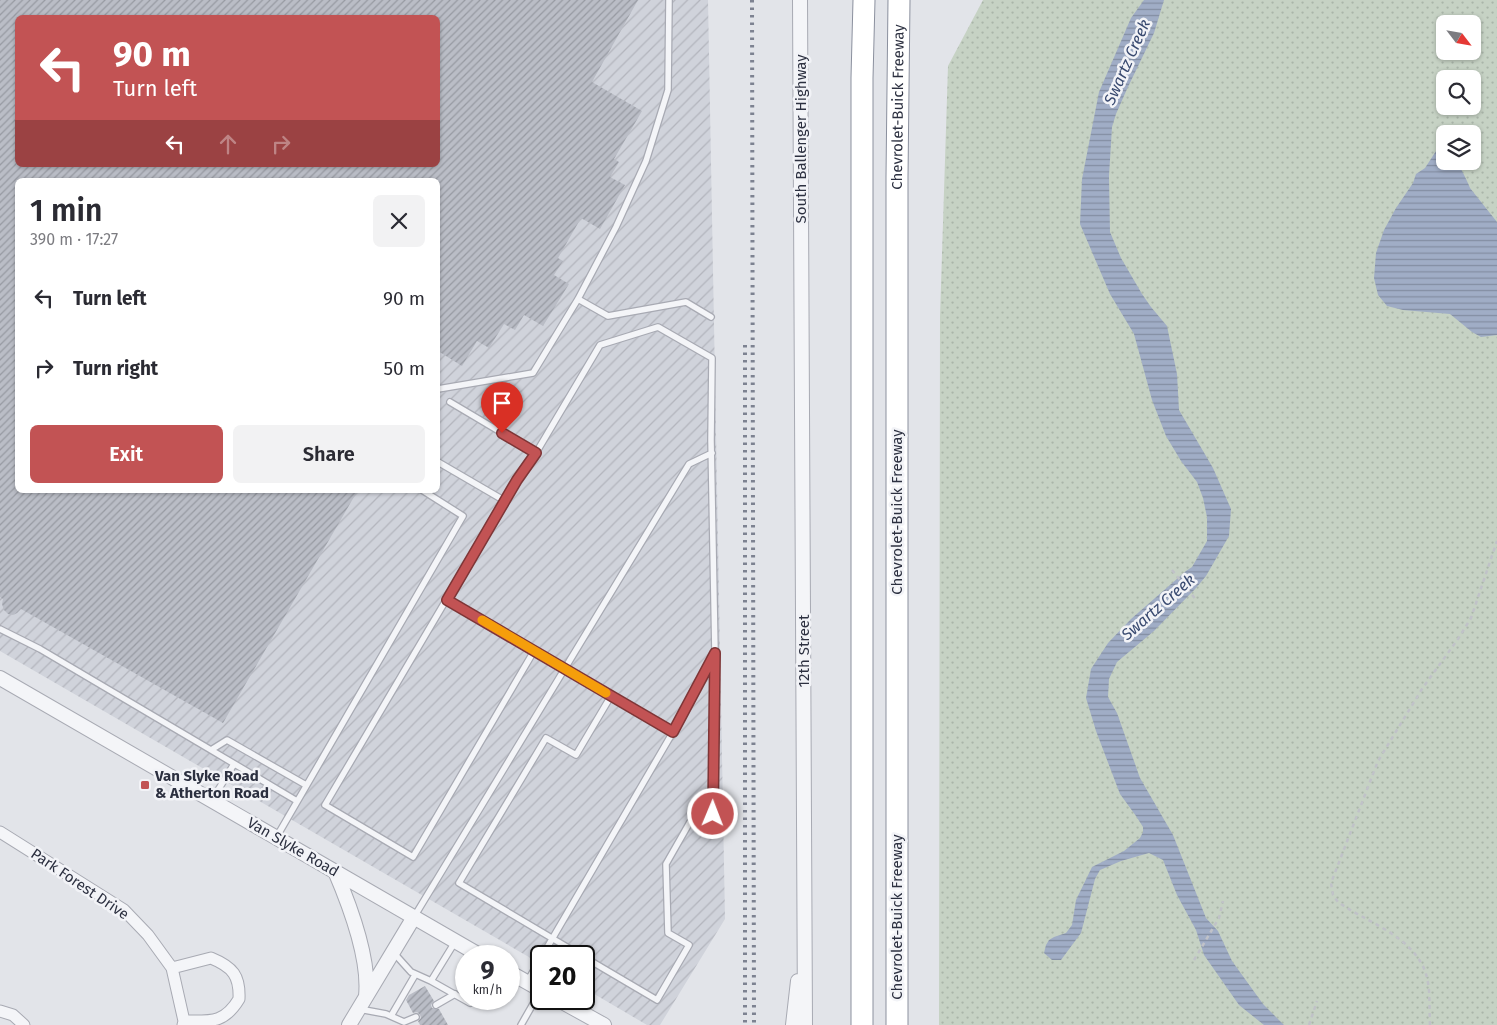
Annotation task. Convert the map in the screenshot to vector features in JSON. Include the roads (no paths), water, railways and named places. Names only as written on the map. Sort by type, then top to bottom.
[{"type":"highway","points":[[862,1025],[862,78],[864,0]]},
{"type":"highway","name":"Chevrolet-Buick Freeway","points":[[898,1025],[897,148],[899,0]]},
{"type":"street","name":"South Ballenger Highway","points":[[800,0],[802,278]]},
{"type":"street","name":"12th Street","points":[[802,278],[806,900],[805,1025]]},
{"type":"street","name":"Van Slyke Road","points":[[0,678],[461,945]]},
{"type":"street","name":"Park Forest Drive","points":[[0,832],[124,910],[148,935],[172,968],[183,1023],[215,1021],[227,1015],[239,999],[238,980],[230,969],[211,958],[172,968]]},
{"type":"street","points":[[335,871],[351,912],[366,966],[366,996]]},
{"type":"street","points":[[793,1025],[806,900]]},
{"type":"street","points":[[349,1025],[414,917]]},
{"type":"street","points":[[520,978],[530,984]]},
{"type":"street","points":[[577,1010],[604,1025]]},
{"type":"street","points":[[0,1011],[13,1015],[24,1025]]},
{"type":"lane","points":[[440,389],[533,373],[578,299],[616,227],[646,161],[668,90],[669,0]]},
{"type":"lane","points":[[578,299],[608,316],[686,302],[711,317]]},
{"type":"lane","points":[[534,651],[413,857],[325,805],[600,345],[658,327],[712,358],[715,653],[713,814],[690,822],[666,864],[668,933],[689,946],[657,1000],[595,964]]},
{"type":"lane","points":[[450,402],[536,453]]},
{"type":"lane","points":[[414,917],[689,464],[712,452]]},
{"type":"lane","points":[[440,463],[505,501]]},
{"type":"lane","points":[[276,838],[463,516],[427,493]]},
{"type":"lane","points":[[447,600],[673,732]]},
{"type":"lane","points":[[0,629],[40,650],[297,802]]},
{"type":"lane","points":[[527,982],[673,732],[715,653]]},
{"type":"lane","points":[[563,945],[459,883],[546,738],[576,755],[611,696]]},
{"type":"lane","points":[[211,750],[227,740],[306,785]]},
{"type":"lane","points":[[212,800],[234,764]]},
{"type":"lane","points":[[432,981],[455,942]]},
{"type":"lane","points":[[393,952],[415,975],[432,981],[455,994]]},
{"type":"lane","points":[[391,1016],[415,975]]},
{"type":"lane","points":[[436,1005],[455,994]]},
{"type":"lane","points":[[359,1009],[386,1014],[404,1022],[416,1017]]},
{"type":"lane","points":[[522,1024],[530,1010]]},
{"type":"water","name":"Swartz Creek","points":[[1144,0],[1164,0],[1154,33],[1127,89],[1112,127],[1109,176],[1110,232],[1121,258],[1142,294],[1167,326],[1177,374],[1179,410],[1213,468],[1231,509],[1229,536],[1206,576],[1154,631],[1117,662],[1109,679],[1108,697],[1117,713],[1140,778],[1173,835],[1206,918],[1218,931],[1232,961],[1263,1004],[1284,1025],[1264,1025],[1239,1005],[1204,955],[1196,930],[1177,895],[1163,860],[1149,853],[1121,861],[1100,870],[1095,879],[1081,933],[1061,960],[1052,960],[1044,953],[1049,940],[1066,933],[1072,925],[1076,900],[1092,867],[1124,851],[1140,838],[1143,832],[1143,827],[1120,794],[1096,731],[1086,698],[1091,669],[1108,643],[1131,619],[1192,567],[1207,541],[1207,517],[1197,482],[1181,461],[1166,436],[1152,400],[1134,334],[1110,294],[1080,224],[1082,179],[1099,92],[1131,18]]},
{"type":"water","points":[[1436,151],[1436,170],[1462,170],[1470,188],[1497,222],[1497,335],[1481,337],[1450,314],[1403,310],[1387,306],[1378,295],[1374,278],[1376,253],[1384,230],[1413,183],[1416,174],[1425,168]]},
{"type":"railway","points":[[752,0],[754,1025]]},
{"type":"railway","points":[[745,345],[745,1025]]},
{"type":"place","name":"Van Slyke Road & Atherton Road","points":[[145,785]]}]
